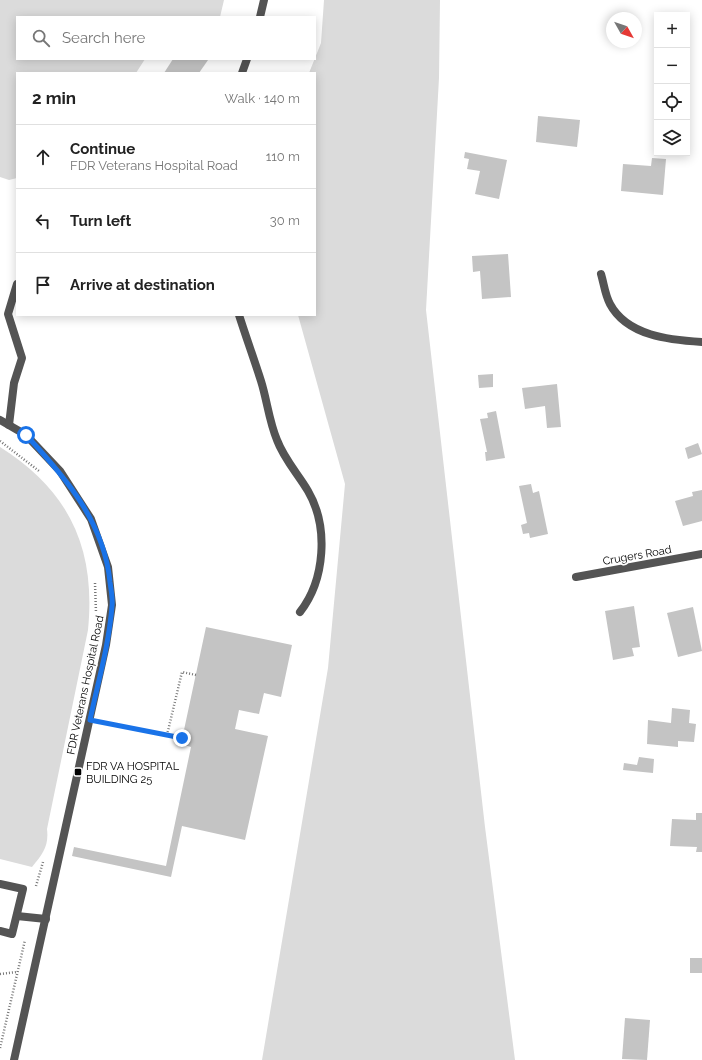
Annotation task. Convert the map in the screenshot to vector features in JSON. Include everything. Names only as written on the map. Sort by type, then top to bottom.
[{"type":"street","points":[[260,16],[264,0]]},
{"type":"street","points":[[242,72],[247,60]]},
{"type":"street","points":[[601,274],[609,302],[618,316],[631,326],[666,339],[702,342]]},
{"type":"street","points":[[9,425],[14,383],[22,358],[8,314],[16,287]]},
{"type":"street","points":[[239,316],[261,382],[277,440],[287,461],[309,493],[319,520],[322,549],[316,583],[306,604],[300,612]]},
{"type":"street","name":"FDR Veterans Hospital Road","points":[[0,420],[26,435],[60,471],[92,518],[108,567],[112,605],[106,645],[90,720],[14,1060]]},
{"type":"street","name":"Crugers Road","points":[[576,576],[702,554]]},
{"type":"street","points":[[0,884],[23,889],[12,934],[0,931]]},
{"type":"street","points":[[17,916],[46,919]]},
{"type":"path","points":[[0,441],[33,464],[42,473]]},
{"type":"path","points":[[94,580],[96,615]]},
{"type":"path","points":[[167,735],[182,672],[196,675]]},
{"type":"path","points":[[90,720],[182,738]]},
{"type":"path","points":[[36,888],[44,861]]},
{"type":"path","points":[[0,1048],[26,936]]},
{"type":"path","points":[[0,974],[17,972]]},
{"type":"shaded area","points":[[0,0],[224,0],[220,16],[16,16],[16,60],[144,60],[137,72],[16,72],[16,178],[9,180],[0,177]]},
{"type":"shaded area","points":[[324,0],[440,0],[439,78],[426,310],[485,827],[515,1060],[262,1060],[328,668],[345,484],[298,316],[316,316],[316,72],[309,72],[314,60],[316,60],[316,56],[321,43]]},
{"type":"shaded area","points":[[0,447],[24,464],[44,483],[61,503],[73,525],[82,548],[87,573],[89,601],[88,630],[47,829],[46,845],[42,854],[32,867],[0,859]]},
{"type":"building","points":[[172,60],[208,60],[200,72],[165,72]]},
{"type":"building","points":[[538,116],[580,120],[577,147],[536,142]]},
{"type":"building","points":[[465,152],[507,160],[499,199],[475,194],[480,171],[467,169],[469,159],[464,158]]},
{"type":"building","points":[[652,158],[666,159],[663,195],[621,191],[623,164],[651,166]]},
{"type":"building","points":[[508,254],[511,297],[482,299],[480,271],[473,272],[472,256]]},
{"type":"building","points":[[493,374],[493,387],[479,388],[478,375]]},
{"type":"building","points":[[557,384],[561,427],[547,428],[545,406],[525,409],[522,388]]},
{"type":"building","points":[[496,411],[505,458],[486,461],[485,452],[487,452],[480,419],[488,418],[487,413]]},
{"type":"building","points":[[698,443],[702,454],[688,459],[685,448]]},
{"type":"building","points":[[531,484],[533,493],[539,491],[548,534],[530,538],[529,533],[523,534],[521,525],[527,523],[519,486]]},
{"type":"building","points":[[702,490],[702,521],[683,526],[675,501],[693,496],[692,492]]},
{"type":"building","points":[[634,606],[640,647],[632,648],[634,656],[613,660],[605,611]]},
{"type":"building","points":[[693,607],[702,651],[678,657],[667,613]]},
{"type":"building","points":[[206,627],[292,645],[281,697],[264,693],[259,714],[239,710],[235,729],[268,736],[245,840],[182,826],[171,877],[72,856],[74,847],[166,866],[191,747],[181,744]]},
{"type":"building","points":[[672,708],[690,710],[689,723],[696,724],[694,742],[678,741],[678,747],[647,744],[648,720],[671,723]]},
{"type":"building","points":[[639,757],[654,759],[653,773],[623,770],[624,763],[637,765]]},
{"type":"building","points":[[696,813],[702,813],[702,852],[696,852],[697,847],[670,846],[672,819],[696,820]]},
{"type":"building","points":[[690,958],[702,958],[702,973],[690,973]]},
{"type":"building","points":[[625,1018],[650,1020],[647,1060],[622,1059]]},
{"type":"place","name":"FDR VA HOSPITAL BUILDING 25","points":[[78,772]]},
{"type":"route","points":[[26,435],[60,471],[92,518],[108,567],[112,605],[106,645],[90,720],[182,738]]}]
